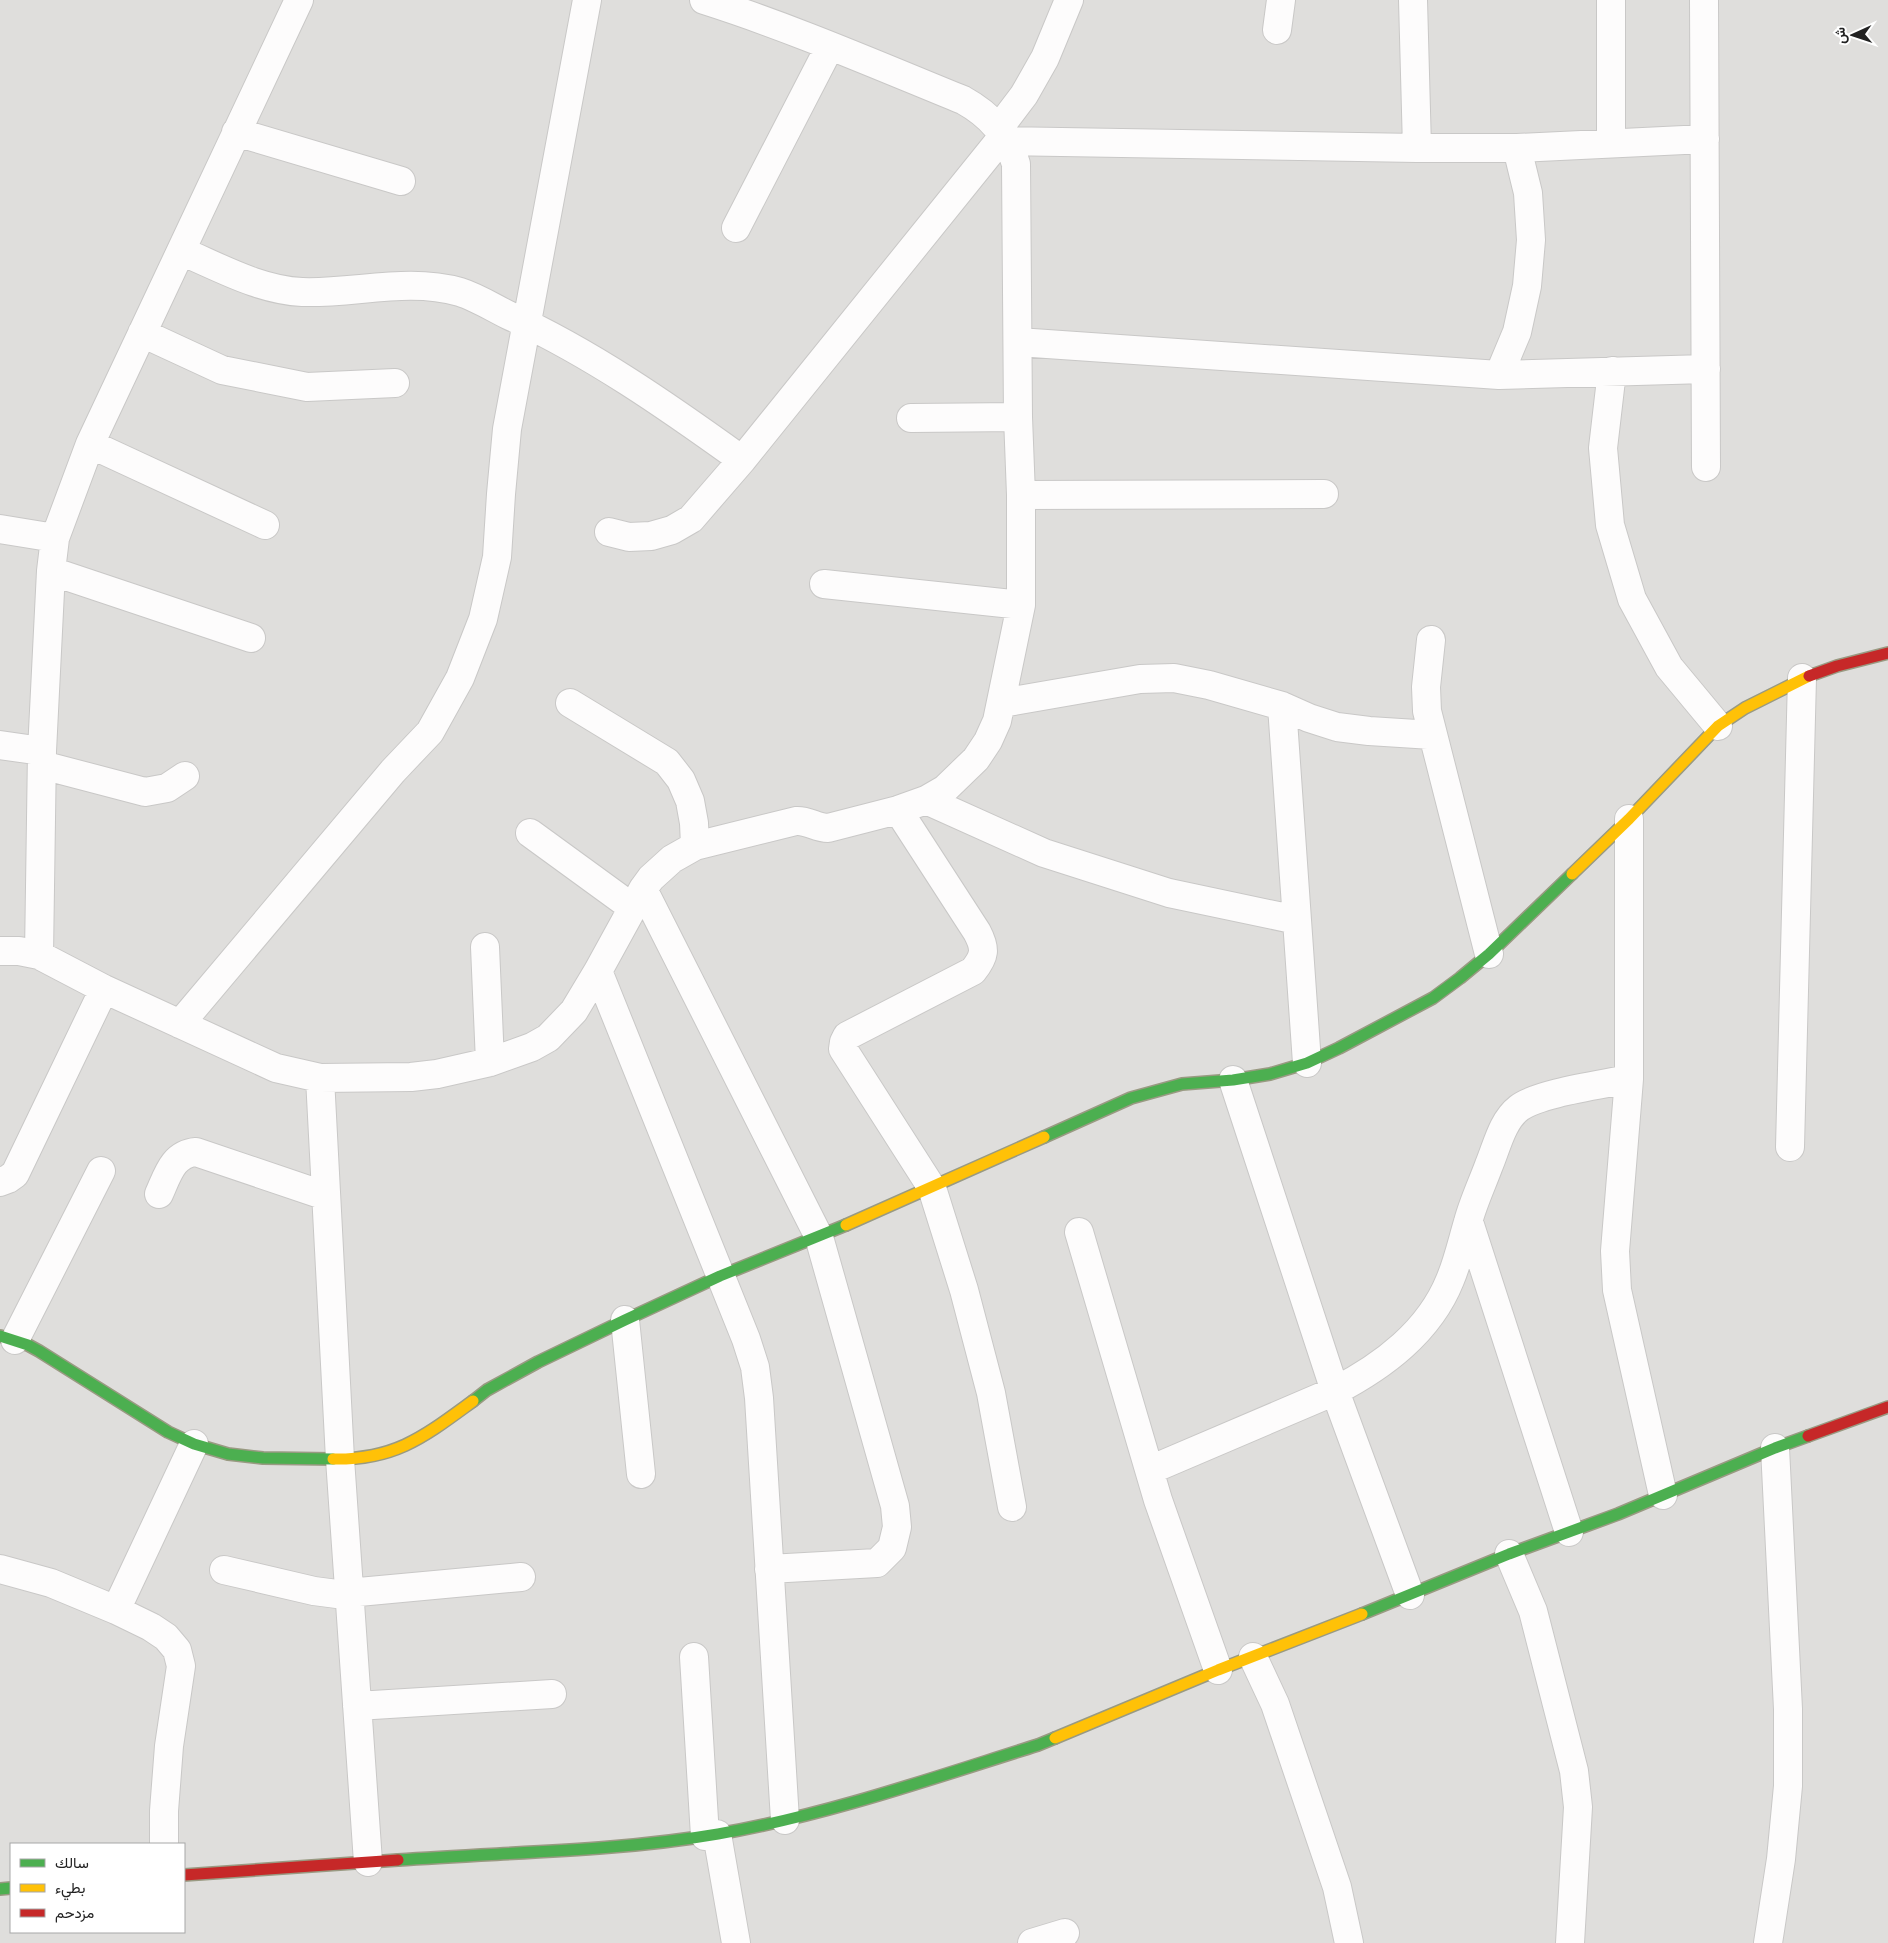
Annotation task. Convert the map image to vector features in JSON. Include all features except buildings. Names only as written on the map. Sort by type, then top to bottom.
[{"type":"street","points":[[39,955],[42,758],[51,571],[55,538],[90,444],[299,0]]},
{"type":"street","points":[[180,1024],[393,771],[430,732],[460,678],[483,619],[497,557],[508,429],[587,0]]},
{"type":"street","points":[[0,951],[19,951],[39,955],[104,990],[276,1068],[320,1078],[411,1077],[437,1074],[490,1062],[532,1048],[548,1038],[574,1011],[638,898],[652,878],[672,859],[695,846],[796,821],[804,821],[819,828],[828,828],[898,810],[926,800],[945,789],[976,759],[994,728],[1002,704],[1020,605],[1021,495],[1018,417],[1016,164],[1004,135],[986,115],[963,100],[830,46],[743,6],[704,0]]},
{"type":"street","points":[[609,532],[630,537],[651,536],[672,530],[691,519],[742,460],[1004,135],[1044,58],[1069,0]]},
{"type":"street","points":[[1277,30],[1281,0]]},
{"type":"street","points":[[1413,0],[1417,148]]},
{"type":"street","points":[[1610,0],[1611,143]]},
{"type":"street","points":[[1704,0],[1706,467]]},
{"type":"street","points":[[736,228],[830,46]]},
{"type":"street","points":[[236,132],[401,181]]},
{"type":"street","points":[[1004,135],[1417,148],[1517,148],[1705,140]]},
{"type":"street","points":[[1499,375],[1517,332],[1527,286],[1531,240],[1528,193],[1517,148]]},
{"type":"street","points":[[180,251],[267,287],[300,292],[333,292],[397,286],[429,287],[460,292],[527,324],[601,365],[673,410],[742,460]]},
{"type":"street","points":[[142,333],[222,370],[308,387],[395,384]]},
{"type":"street","points":[[1018,342],[1499,375],[1706,369]]},
{"type":"street","points":[[1612,371],[1603,448],[1612,534],[1632,599],[1668,667],[1718,726]]},
{"type":"street","points":[[911,418],[1018,417]]},
{"type":"street","points":[[90,444],[265,525]]},
{"type":"street","points":[[1021,495],[1324,494]]},
{"type":"street","points":[[0,529],[55,538]]},
{"type":"street","points":[[51,571],[251,638]]},
{"type":"street","points":[[824,584],[1020,605]]},
{"type":"street","points":[[1431,640],[1426,687],[1427,711],[1489,954]]},
{"type":"street","points":[[101,1171],[8,1338],[39,1351],[168,1432],[194,1444],[228,1454],[263,1458],[340,1459],[371,1456],[401,1448],[428,1434],[487,1390],[538,1362],[720,1276],[819,1237],[932,1188],[1130,1098],[1182,1084],[1233,1080],[1270,1074],[1307,1063],[1433,998],[1489,954],[1629,820],[1718,726],[1745,708],[1802,678],[1837,666],[1888,653]]},
{"type":"street","points":[[1002,704],[1140,679],[1174,678],[1209,685],[1282,706],[1309,718],[1337,727],[1432,735]]},
{"type":"street","points":[[1790,1147],[1802,678]]},
{"type":"street","points":[[570,703],[667,762],[681,780],[690,801],[694,823],[695,846]]},
{"type":"street","points":[[1282,706],[1307,1063]]},
{"type":"street","points":[[0,745],[145,792],[167,788],[185,776]]},
{"type":"street","points":[[926,800],[1044,852],[1151,888],[1297,920]]},
{"type":"street","points":[[898,810],[977,932],[984,945],[982,960],[973,971],[847,1036],[842,1049],[932,1188],[964,1290],[991,1393],[1012,1507]]},
{"type":"street","points":[[1629,820],[1628,1079],[1615,1270],[1621,1308],[1663,1495]]},
{"type":"street","points":[[530,833],[638,898],[819,1237],[894,1506],[897,1527],[892,1548],[877,1563],[769,1569]]},
{"type":"street","points":[[485,947],[490,1062]]},
{"type":"street","points":[[598,971],[746,1339],[755,1367],[760,1398],[785,1820]]},
{"type":"street","points":[[0,1182],[15,1174],[104,990]]},
{"type":"street","points":[[320,1078],[340,1459],[368,1862]]},
{"type":"street","points":[[1150,1470],[1335,1391],[1364,1376],[1390,1358],[1413,1336],[1433,1310],[1450,1282],[1461,1252],[1468,1221],[1505,1124],[1518,1109],[1537,1099],[1628,1079]]},
{"type":"street","points":[[1233,1080],[1335,1391],[1410,1595]]},
{"type":"street","points":[[160,1194],[173,1164],[179,1157],[187,1153],[196,1152],[326,1196]]},
{"type":"street","points":[[1468,1221],[1569,1532]]},
{"type":"street","points":[[1079,1232],[1158,1500],[1218,1670]]},
{"type":"street","points":[[625,1320],[641,1474]]},
{"type":"street","points":[[185,1875],[466,1855],[555,1852],[711,1835],[785,1820],[873,1797],[1038,1745],[1218,1670],[1663,1495],[1775,1448],[1888,1407]]},
{"type":"street","points":[[116,1610],[194,1444]]},
{"type":"street","points":[[1768,1943],[1781,1859],[1788,1786],[1788,1709],[1775,1448]]},
{"type":"street","points":[[1509,1554],[1532,1611],[1574,1771],[1578,1807],[1570,1943]]},
{"type":"street","points":[[0,1569],[51,1583],[116,1610],[151,1627],[166,1637],[176,1650],[182,1666],[169,1746],[164,1811],[164,1843]]},
{"type":"street","points":[[224,1570],[314,1591],[349,1594],[521,1577]]},
{"type":"street","points":[[694,1657],[711,1835],[736,1943]]},
{"type":"street","points":[[1253,1657],[1275,1704],[1337,1887],[1349,1943]]},
{"type":"street","points":[[357,1706],[552,1694]]},
{"type":"street","points":[[1032,1943],[1065,1933]]},
{"type":"shaded area","points":[[0,0],[1888,0],[1888,1943],[0,1943]]},
{"type":"traffic: fast","points":[[1044,1137],[1131,1098],[1182,1084],[1233,1080],[1270,1074],[1307,1063],[1339,1048],[1433,998],[1460,978],[1489,954],[1572,874]]},
{"type":"traffic: fast","points":[[473,1401],[487,1390],[538,1362],[625,1320],[720,1276],[846,1225]]},
{"type":"traffic: fast","points":[[0,1336],[28,1345],[39,1351],[168,1432],[194,1444],[228,1454],[263,1458],[333,1459]]},
{"type":"traffic: fast","points":[[1362,1614],[1509,1554],[1618,1514],[1808,1436]]},
{"type":"traffic: fast","points":[[398,1860],[639,1845],[718,1834],[799,1817],[879,1795],[1055,1738]]},
{"type":"traffic: fast","points":[[0,1889],[10,1888]]},
{"type":"traffic: slow","points":[[1572,874],[1629,819],[1718,726],[1745,708],[1809,676]]},
{"type":"traffic: slow","points":[[846,1225],[1044,1137]]},
{"type":"traffic: slow","points":[[333,1459],[375,1455],[409,1444],[440,1425],[473,1401]]},
{"type":"traffic: slow","points":[[1055,1738],[1218,1670],[1362,1614]]},
{"type":"traffic: jam","points":[[1809,676],[1837,666],[1888,653]]},
{"type":"traffic: jam","points":[[1808,1436],[1888,1407]]},
{"type":"traffic: jam","points":[[185,1875],[398,1860]]}]
